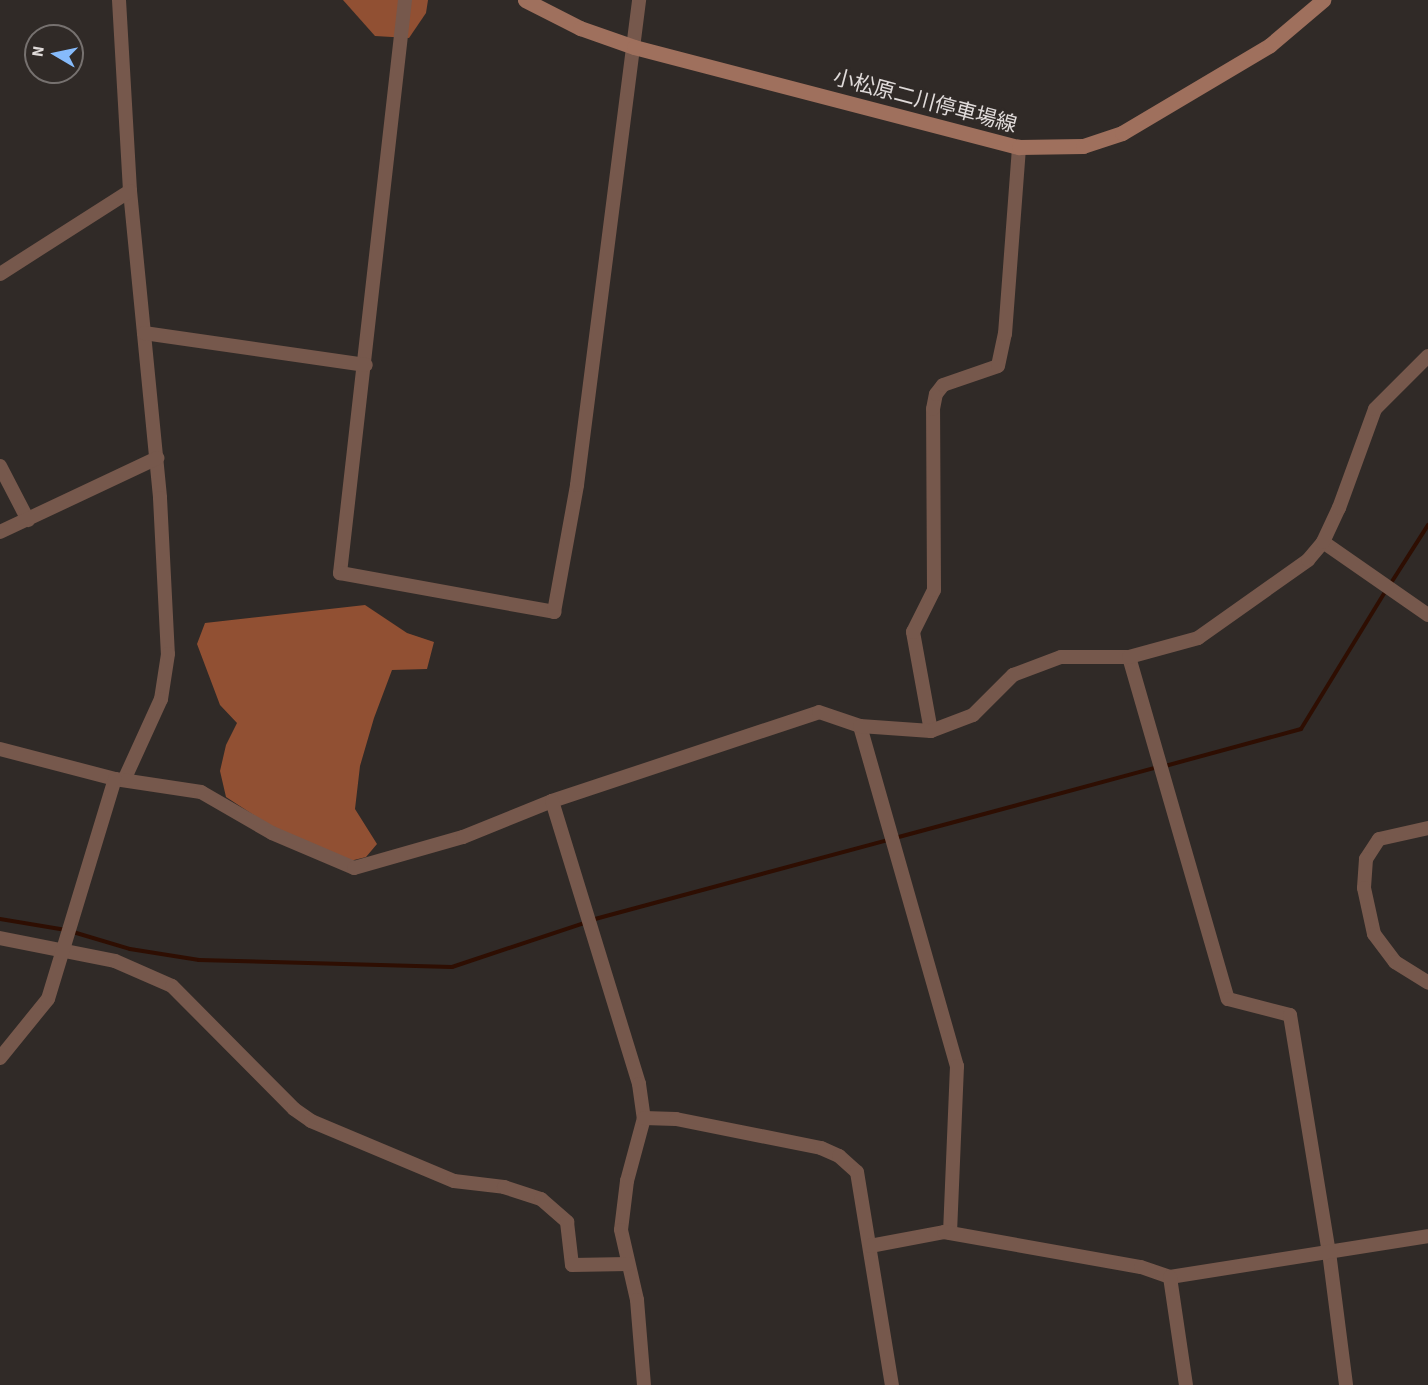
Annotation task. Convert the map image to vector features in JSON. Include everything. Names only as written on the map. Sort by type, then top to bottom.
[{"type":"main road","name":"小松原二川停車場線","points":[[525,0],[580,28],[634,46],[1019,147],[1083,146],[1122,133],[1270,45],[1323,0]]},
{"type":"street","points":[[0,1058],[48,999],[71,920],[120,778],[161,699],[168,654],[157,458],[130,191],[119,0]]},
{"type":"street","points":[[405,0],[366,365],[340,573],[554,612],[577,485],[639,0]]},
{"type":"street","points":[[931,731],[913,632],[934,590],[933,409],[936,394],[943,385],[998,366],[1005,334],[1019,147]]},
{"type":"street","points":[[0,274],[130,191]]},
{"type":"street","points":[[144,333],[366,365]]},
{"type":"street","points":[[0,749],[120,778],[201,792],[272,833],[354,868],[462,837],[552,801],[819,712],[860,726],[931,731],[973,715],[1013,675],[1061,657],[1129,657],[1198,638],[1308,560],[1323,542],[1375,409],[1428,356]]},
{"type":"street","points":[[0,532],[157,458]]},
{"type":"street","points":[[0,466],[28,520]]},
{"type":"street","points":[[1323,542],[1428,615]]},
{"type":"street","points":[[1129,657],[1228,999],[1290,1015],[1329,1252],[1346,1385]]},
{"type":"street","points":[[860,726],[957,1066],[950,1233]]},
{"type":"street","points":[[552,801],[639,1084],[644,1118],[627,1181],[621,1230],[637,1300],[644,1385]]},
{"type":"street","points":[[1428,828],[1379,839],[1365,859],[1364,888],[1374,934],[1395,962],[1428,983]]},
{"type":"street","points":[[0,938],[63,945],[115,961],[172,986],[294,1109],[311,1120],[454,1181],[514,1189],[548,1203],[567,1222],[572,1265],[628,1264]]},
{"type":"street","points":[[644,1118],[676,1119],[821,1148],[839,1156],[857,1172],[892,1385]]},
{"type":"street","points":[[870,1246],[950,1233],[1142,1267],[1170,1277],[1428,1236]]},
{"type":"street","points":[[1170,1277],[1186,1385]]},
{"type":"shaded area","points":[[343,0],[428,0],[426,13],[409,38],[375,36]]},
{"type":"shaded area","points":[[365,605],[407,633],[434,642],[427,669],[392,670],[374,718],[360,766],[355,809],[377,844],[366,857],[350,861],[272,827],[226,797],[220,771],[226,745],[237,723],[220,705],[197,644],[205,623]]},
{"type":"waterway","points":[[1391,583],[1428,525]]},
{"type":"waterway","points":[[1165,766],[1301,729],[1385,592]]},
{"type":"waterway","points":[[895,838],[1155,768]]},
{"type":"waterway","points":[[595,919],[888,840]]},
{"type":"waterway","points":[[0,919],[66,930]]},
{"type":"waterway","points":[[73,932],[130,949],[199,960],[452,967],[584,923]]}]
